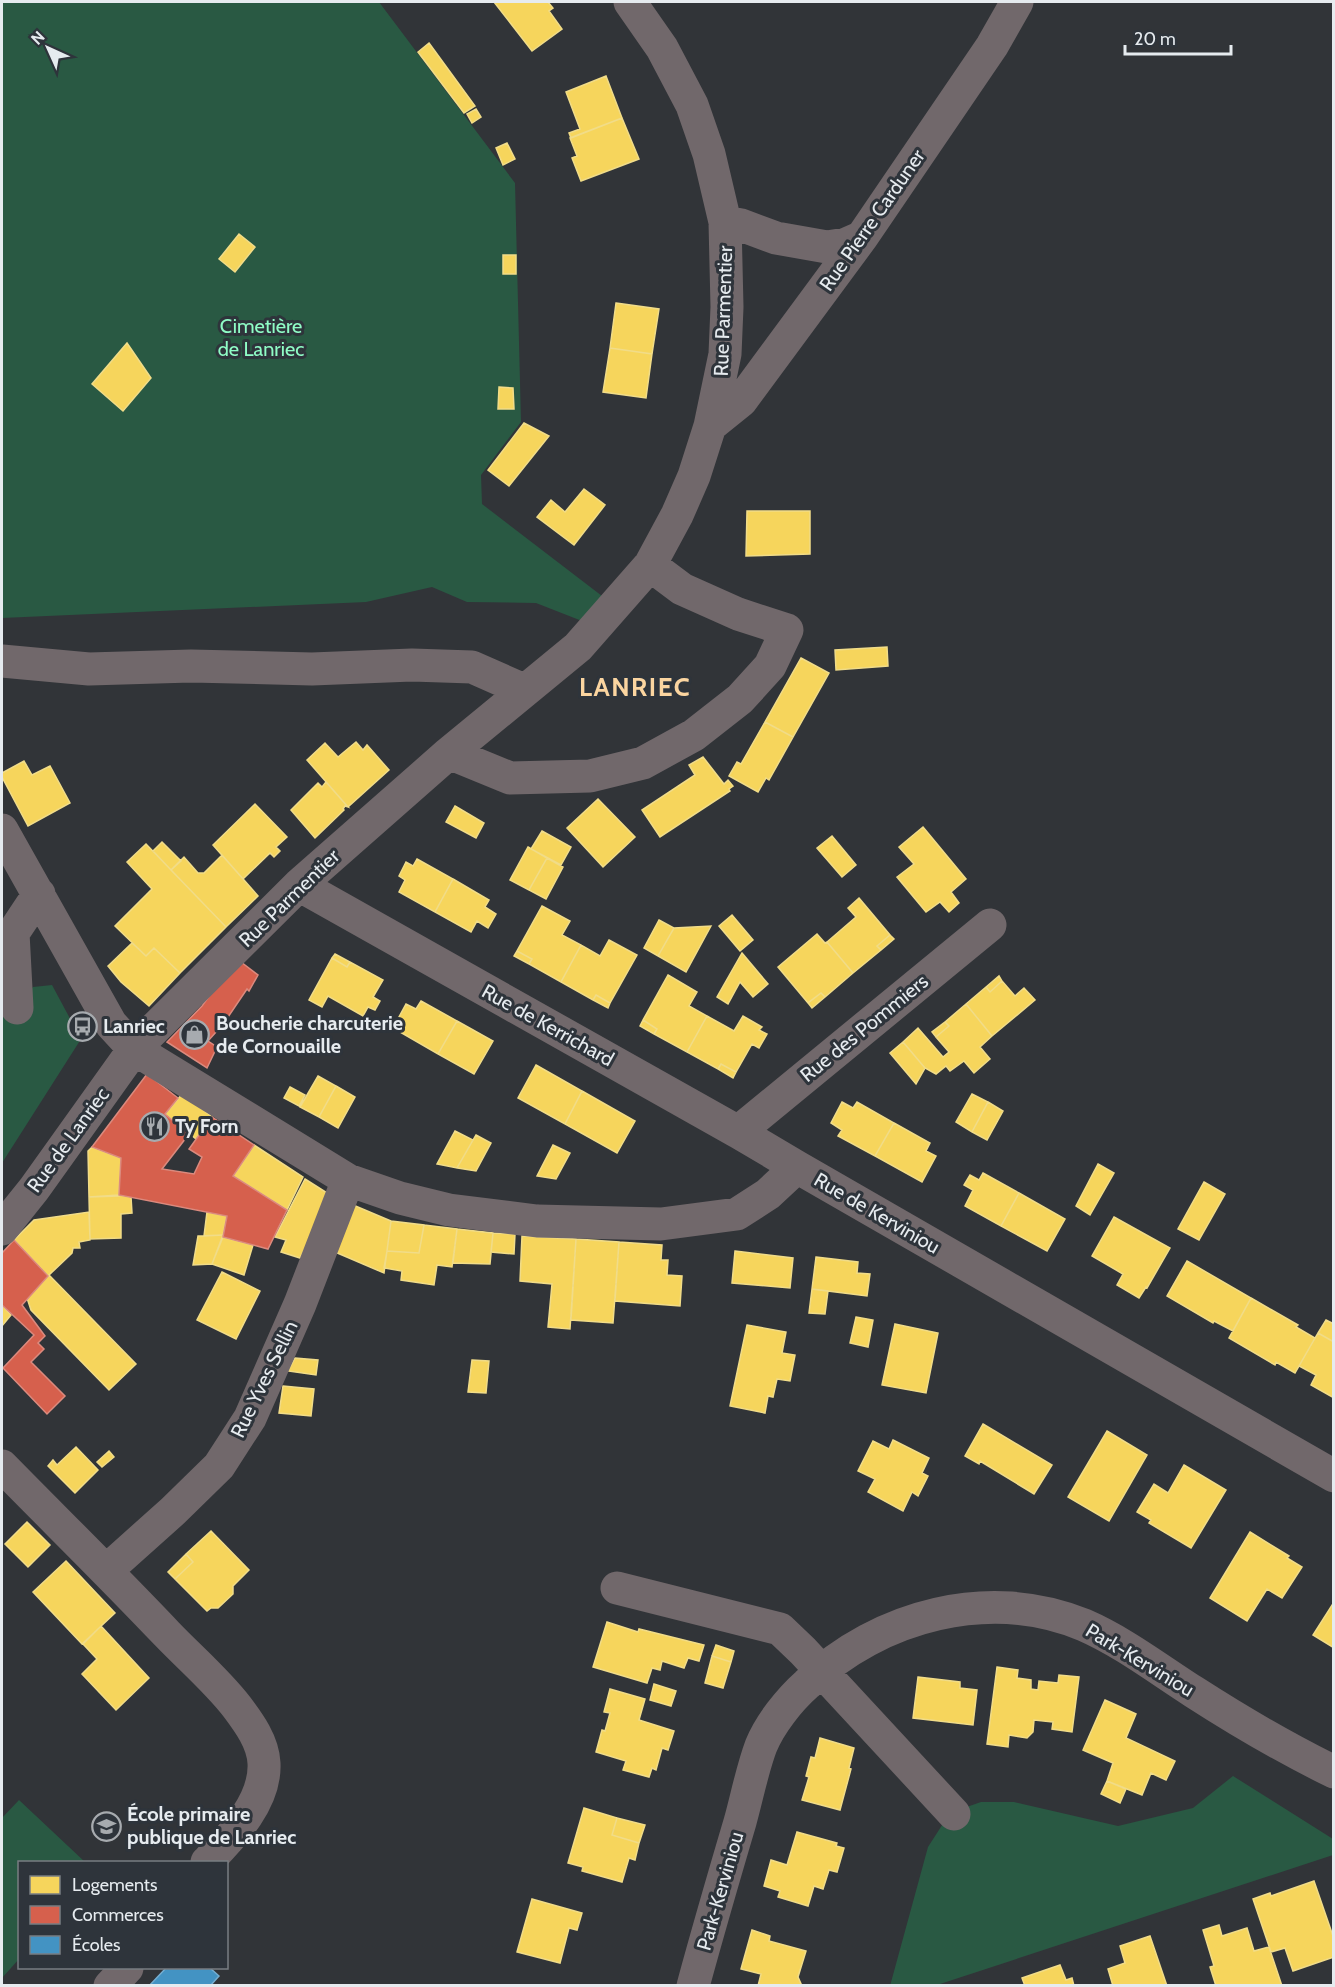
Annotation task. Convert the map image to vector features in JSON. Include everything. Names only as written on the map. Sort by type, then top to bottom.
[{"type":"street","name":"Rue Parmentier","points":[[134,1050],[299,885],[449,753],[578,647],[650,565],[677,515],[694,476],[710,426],[725,354],[727,307],[725,222],[709,154],[692,105],[662,48],[630,2]]},
{"type":"street","name":"Rue Pierre Carduner","points":[[710,426],[741,401],[861,237],[992,46],[1017,2]]},
{"type":"street","name":"Rue Parmentier","points":[[725,222],[741,225],[776,238],[827,247],[846,244],[861,237]]},
{"type":"street","points":[[449,753],[510,778],[590,776],[643,763],[694,735],[740,699],[770,666],[787,630],[738,614],[682,589],[650,565]]},
{"type":"street","points":[[2,661],[89,669],[191,666],[312,669],[412,665],[472,667],[524,690]]},
{"type":"street","name":"Rue de Kerviniou","points":[[2,830],[111,1024],[134,1050],[348,1180],[400,1198],[449,1210],[537,1221],[661,1224],[737,1214],[768,1194],[797,1167],[1334,1476]]},
{"type":"street","name":"Rue de Kerrichard","points":[[299,885],[797,1167]]},
{"type":"street","points":[[17,1008],[13,933],[39,894]]},
{"type":"street","name":"Rue des Pommiers","points":[[738,1132],[990,925]]},
{"type":"street","name":"Rue de Lanriec","points":[[2,1229],[34,1189],[134,1050]]},
{"type":"street","name":"Rue Yves Sellin","points":[[106,1570],[173,1511],[219,1466],[250,1418],[300,1304],[348,1180]]},
{"type":"street","points":[[2,1466],[106,1570],[236,1706],[261,1744],[264,1764],[261,1788],[251,1809],[230,1838],[209,1861]]},
{"type":"street","points":[[617,1588],[780,1629],[954,1814]]},
{"type":"street","name":"Park-Kerviniou","points":[[693,1986],[761,1745],[789,1701],[821,1670],[847,1651],[882,1631],[957,1610],[1004,1607],[1050,1613],[1085,1626],[1135,1652],[1252,1729],[1334,1772]]},
{"type":"street","points":[[110,1986],[126,1969]]},
{"type":"green space","name":"Cimetière de Lanriec","points":[[2,2],[379,2],[515,183],[521,422],[481,475],[482,504],[602,596],[582,621],[536,603],[467,602],[432,587],[366,602],[2,618]]},
{"type":"green space","points":[[52,985],[81,1039],[2,1163],[2,1013],[8,1003],[17,1008],[33,987]]},
{"type":"green space","points":[[1233,1776],[1333,1839],[1333,1855],[937,1985],[890,1986],[928,1847],[946,1819],[961,1809],[981,1802],[1014,1802],[1118,1826],[1193,1808]]},
{"type":"green space","points":[[19,1800],[84,1861],[18,1861],[18,1960],[2,1978],[2,1818]]},
{"type":"building: Logements","points":[[494,2],[548,2],[553,8],[549,11],[562,29],[532,51]]},
{"type":"building: Logements","points":[[429,43],[475,106],[464,113],[418,52]]},
{"type":"building: Logements","points":[[606,76],[622,118],[571,138],[569,133],[580,129],[566,92]]},
{"type":"building: Logements","points":[[476,109],[481,117],[472,123],[467,114]]},
{"type":"building: Logements","points":[[622,118],[639,159],[581,181],[572,158],[577,156],[570,138]]},
{"type":"building: Logements","points":[[507,143],[515,159],[503,165],[496,148]]},
{"type":"building: Logements","points":[[239,234],[255,247],[235,272],[219,259]]},
{"type":"building: Logements","points":[[503,255],[516,255],[516,274],[503,274]]},
{"type":"building: Logements","points":[[616,303],[659,309],[652,354],[610,348]]},
{"type":"building: Logements","points":[[127,343],[151,378],[123,411],[92,384]]},
{"type":"building: Logements","points":[[610,348],[652,354],[646,398],[603,392]]},
{"type":"building: Logements","points":[[499,387],[513,388],[514,409],[498,409]]},
{"type":"building: Logements","points":[[524,423],[549,436],[509,486],[488,470]]},
{"type":"building: Logements","points":[[584,489],[605,505],[574,545],[537,517],[551,500],[565,512]]},
{"type":"building: Logements","points":[[747,511],[810,511],[810,554],[746,556]]},
{"type":"building: Logements","points":[[887,647],[888,666],[836,670],[835,650]]},
{"type":"building: Logements","points":[[801,658],[829,673],[793,737],[765,722]]},
{"type":"building: Logements","points":[[765,722],[793,737],[769,780],[766,778],[758,792],[729,776],[737,762],[741,764]]},
{"type":"building: Logements","points":[[356,742],[363,750],[367,745],[389,770],[348,807],[307,760],[325,743],[338,757]]},
{"type":"building: Logements","points":[[703,757],[724,784],[728,780],[733,786],[729,789],[730,791],[660,837],[642,810],[695,775],[689,765]]},
{"type":"building: Logements","points":[[24,761],[32,775],[50,766],[70,803],[28,826],[2,777],[2,773]]},
{"type":"building: Logements","points":[[326,782],[348,807],[345,806],[344,810],[315,838],[291,810],[318,783],[322,787]]},
{"type":"building: Logements","points":[[598,799],[635,837],[603,867],[567,828]]},
{"type":"building: Logements","points":[[255,804],[287,837],[276,847],[280,851],[274,857],[270,853],[243,879],[213,845]]},
{"type":"building: Logements","points":[[455,806],[484,823],[476,838],[446,822]]},
{"type":"building: Logements","points":[[923,827],[966,879],[951,892],[959,903],[949,912],[940,902],[926,912],[897,877],[914,864],[899,847]]},
{"type":"building: Logements","points":[[542,831],[571,847],[561,865],[531,849]]},
{"type":"building: Logements","points":[[832,836],[856,865],[842,877],[817,848]]},
{"type":"building: Logements","points":[[162,842],[181,861],[171,870],[153,851]]},
{"type":"building: Logements","points":[[146,844],[226,927],[180,973],[154,948],[146,956],[115,926],[152,889],[127,862]]},
{"type":"building: Logements","points":[[528,847],[547,858],[529,890],[510,880]]},
{"type":"building: Logements","points":[[222,855],[258,896],[226,927],[171,870],[184,857],[198,873],[204,873]]},
{"type":"building: Logements","points":[[547,858],[563,867],[546,899],[529,890]]},
{"type":"building: Logements","points":[[417,859],[453,879],[435,912],[399,892],[405,880],[399,876],[406,862],[413,866]]},
{"type":"building: Logements","points":[[453,879],[489,900],[485,907],[496,914],[488,928],[477,921],[471,932],[435,912]]},
{"type":"building: Logements","points":[[859,898],[890,935],[877,946],[881,950],[853,973],[827,942],[856,917],[848,908]]},
{"type":"building: Logements","points":[[542,906],[570,921],[562,935],[581,945],[561,982],[529,964],[532,959],[517,951]]},
{"type":"building: Logements","points":[[732,915],[753,940],[740,951],[719,926]]},
{"type":"building: Logements","points":[[659,920],[674,928],[658,956],[644,948]]},
{"type":"building: Logements","points":[[711,926],[686,972],[658,956],[674,928]]},
{"type":"building: Logements","points":[[817,934],[825,943],[827,942],[853,973],[825,997],[821,993],[808,1003],[778,967]]},
{"type":"building: Logements","points":[[890,935],[894,939],[881,950],[877,946]]},
{"type":"building: Logements","points":[[609,940],[637,955],[610,1003],[596,995],[593,1000],[561,982],[581,945],[600,956]]},
{"type":"building: Logements","points":[[132,943],[146,956],[154,948],[180,973],[149,1006],[121,982],[108,966]]},
{"type":"building: Logements","points":[[517,951],[532,959],[529,964],[514,956]]},
{"type":"building: Logements","points":[[742,953],[768,984],[753,997],[740,982],[728,1004],[717,997]]},
{"type":"building: Logements","points":[[335,954],[350,962],[347,967],[332,958]]},
{"type":"building: Logements","points":[[332,958],[347,967],[350,962],[383,980],[373,997],[380,1001],[375,1010],[368,1007],[363,1016],[328,996],[322,1007],[309,1000]]},
{"type":"building: Logements","points":[[668,975],[697,992],[689,1006],[707,1016],[687,1052],[654,1034],[657,1029],[643,1020]]},
{"type":"building: Logements","points":[[999,976],[1002,981],[990,992],[986,987]]},
{"type":"building: Logements","points":[[1002,981],[1015,996],[1024,988],[1035,1000],[992,1036],[966,1004],[986,987],[990,992]]},
{"type":"building: Logements","points":[[821,993],[825,997],[812,1008],[808,1003]]},
{"type":"building: Logements","points":[[596,995],[610,1003],[608,1008],[593,1000]]},
{"type":"building: Logements","points":[[421,1001],[457,1021],[438,1054],[393,1028],[406,1004],[416,1009]]},
{"type":"building: Logements","points":[[966,1004],[992,1036],[980,1047],[990,1059],[974,1073],[964,1061],[950,1071],[946,1066],[936,1074],[925,1068],[903,1042],[918,1028],[943,1057],[949,1052],[936,1037],[949,1026],[945,1022]]},
{"type":"building: Logements","points":[[707,1016],[734,1031],[743,1016],[762,1027],[759,1030],[767,1034],[759,1048],[752,1044],[736,1072],[721,1064],[718,1069],[687,1052]]},
{"type":"building: Logements","points":[[643,1020],[657,1029],[654,1034],[640,1026]]},
{"type":"building: Logements","points":[[457,1021],[493,1041],[474,1074],[438,1054]]},
{"type":"building: Logements","points":[[945,1022],[949,1026],[936,1037],[932,1032]]},
{"type":"building: Logements","points":[[903,1042],[925,1068],[916,1084],[890,1053]]},
{"type":"building: Logements","points":[[721,1064],[736,1072],[733,1078],[718,1069]]},
{"type":"building: Logements","points":[[536,1065],[582,1091],[565,1124],[518,1098]]},
{"type":"building: Logements","points":[[318,1076],[336,1086],[319,1117],[300,1107]]},
{"type":"building: Logements","points":[[336,1086],[355,1097],[338,1128],[319,1117]]},
{"type":"building: Logements","points":[[290,1087],[305,1095],[299,1106],[284,1098]]},
{"type":"building: Logements","points":[[582,1091],[635,1121],[617,1153],[565,1124]]},
{"type":"building: Logements","points":[[183,1093],[212,1117],[196,1139],[165,1114]]},
{"type":"building: Logements","points":[[972,1094],[988,1102],[972,1132],[956,1122]]},
{"type":"building: Logements","points":[[842,1102],[853,1108],[857,1102],[894,1123],[875,1156],[838,1136],[842,1130],[831,1123]]},
{"type":"building: Logements","points":[[988,1102],[1003,1111],[987,1140],[972,1132]]},
{"type":"building: Logements","points":[[894,1123],[930,1143],[926,1151],[936,1156],[922,1182],[875,1156]]},
{"type":"building: Logements","points":[[455,1131],[473,1140],[457,1168],[437,1164]]},
{"type":"building: Logements","points":[[476,1135],[491,1143],[476,1171],[457,1168]]},
{"type":"building: Logements","points":[[254,1145],[303,1177],[287,1210],[233,1176]]},
{"type":"building: Logements","points":[[553,1145],[570,1153],[556,1179],[537,1176]]},
{"type":"building: Logements","points":[[92,1147],[121,1158],[119,1196],[89,1197],[88,1151]]},
{"type":"building: Logements","points":[[1098,1164],[1114,1173],[1090,1215],[1076,1206]]},
{"type":"building: Logements","points":[[983,1173],[1019,1193],[1001,1226],[965,1206],[973,1190],[964,1185],[970,1175],[979,1180]]},
{"type":"building: Logements","points":[[305,1179],[332,1196],[300,1258],[281,1252],[286,1240],[275,1237]]},
{"type":"building: Logements","points":[[1204,1182],[1225,1194],[1199,1240],[1178,1229]]},
{"type":"building: Logements","points":[[1019,1193],[1065,1219],[1047,1251],[1001,1226]]},
{"type":"building: Logements","points":[[119,1195],[131,1197],[132,1213],[121,1214],[121,1238],[90,1239],[89,1197]]},
{"type":"building: Logements","points":[[346,1202],[391,1221],[384,1273],[335,1252]]},
{"type":"building: Logements","points":[[89,1212],[90,1240],[79,1242],[80,1248],[73,1248],[72,1253],[48,1276],[14,1240],[34,1220]]},
{"type":"building: Logements","points":[[207,1212],[227,1216],[223,1235],[204,1236]]},
{"type":"building: Logements","points":[[1114,1217],[1170,1248],[1139,1298],[1117,1285],[1123,1274],[1092,1256]]},
{"type":"building: Logements","points":[[391,1221],[424,1225],[419,1253],[387,1251]]},
{"type":"building: Logements","points":[[424,1225],[457,1229],[452,1267],[437,1265],[434,1285],[401,1280],[402,1271],[384,1268],[387,1251],[419,1253]]},
{"type":"building: Logements","points":[[457,1229],[493,1233],[490,1264],[453,1263]]},
{"type":"building: Logements","points":[[493,1233],[515,1234],[514,1254],[491,1252]]},
{"type":"building: Logements","points":[[223,1235],[212,1264],[193,1265],[198,1236]]},
{"type":"building: Logements","points":[[522,1236],[576,1239],[570,1329],[548,1327],[552,1284],[520,1281]]},
{"type":"building: Logements","points":[[223,1237],[253,1245],[244,1275],[212,1264]]},
{"type":"building: Logements","points":[[576,1239],[619,1242],[613,1323],[571,1320]]},
{"type":"building: Logements","points":[[619,1242],[662,1245],[661,1260],[668,1260],[667,1275],[682,1276],[680,1306],[615,1301]]},
{"type":"building: Logements","points":[[735,1251],[793,1258],[790,1288],[732,1283]]},
{"type":"building: Logements","points":[[816,1257],[858,1262],[857,1273],[870,1274],[867,1296],[812,1289]]},
{"type":"building: Logements","points":[[1187,1261],[1251,1298],[1233,1331],[1214,1321],[1213,1323],[1167,1296]]},
{"type":"building: Logements","points":[[222,1272],[260,1291],[236,1339],[197,1320]]},
{"type":"building: Logements","points":[[49,1275],[136,1364],[109,1390],[31,1310],[27,1298]]},
{"type":"building: Logements","points":[[812,1289],[828,1291],[825,1314],[809,1313]]},
{"type":"building: Logements","points":[[1251,1298],[1298,1325],[1296,1327],[1315,1338],[1295,1373],[1276,1362],[1275,1365],[1229,1338]]},
{"type":"building: Logements","points":[[2,1305],[11,1315],[2,1326]]},
{"type":"building: Logements","points":[[856,1317],[873,1320],[868,1347],[850,1343]]},
{"type":"building: Logements","points":[[1326,1320],[1334,1324],[1334,1342],[1318,1333]]},
{"type":"building: Logements","points":[[895,1324],[938,1333],[926,1393],[882,1385]]},
{"type":"building: Logements","points":[[747,1325],[786,1332],[782,1353],[795,1355],[790,1381],[777,1379],[773,1397],[768,1396],[765,1413],[730,1406]]},
{"type":"building: Logements","points":[[1318,1333],[1334,1342],[1334,1398],[1311,1385],[1316,1375],[1299,1366]]},
{"type":"building: Logements","points":[[295,1358],[318,1360],[316,1375],[288,1371]]},
{"type":"building: Logements","points":[[472,1360],[489,1361],[486,1393],[468,1392]]},
{"type":"building: Logements","points":[[283,1386],[314,1389],[311,1416],[279,1413]]},
{"type":"building: Logements","points":[[983,1424],[1052,1465],[1034,1494],[980,1461],[979,1464],[965,1456]]},
{"type":"building: Logements","points":[[1107,1431],[1147,1455],[1109,1521],[1068,1497]]},
{"type":"building: Logements","points":[[893,1440],[929,1458],[922,1473],[928,1476],[918,1496],[912,1492],[903,1511],[868,1492],[875,1479],[858,1471],[873,1441],[889,1449]]},
{"type":"building: Logements","points":[[76,1447],[98,1470],[75,1493],[48,1466],[53,1460],[57,1465]]},
{"type":"building: Logements","points":[[109,1451],[114,1457],[102,1467],[97,1462]]},
{"type":"building: Logements","points":[[1184,1465],[1226,1490],[1191,1548],[1149,1523],[1151,1520],[1137,1512],[1154,1484],[1168,1493]]},
{"type":"building: Logements","points":[[27,1522],[50,1545],[28,1567],[5,1544]]},
{"type":"building: Logements","points":[[211,1531],[249,1570],[233,1586],[233,1594],[218,1608],[211,1608],[207,1611],[175,1579],[193,1562],[186,1554]]},
{"type":"building: Logements","points":[[1250,1532],[1289,1556],[1287,1558],[1302,1567],[1282,1598],[1267,1589],[1247,1621],[1210,1598]]},
{"type":"building: Logements","points":[[186,1554],[193,1562],[175,1579],[168,1572]]},
{"type":"building: Logements","points":[[66,1561],[115,1613],[82,1644],[33,1592]]},
{"type":"building: Logements","points":[[1334,1602],[1334,1648],[1313,1635]]},
{"type":"building: Logements","points":[[607,1622],[638,1632],[639,1629],[704,1645],[699,1661],[688,1658],[684,1668],[662,1661],[660,1670],[652,1668],[647,1683],[593,1667]]},
{"type":"building: Logements","points":[[101,1626],[149,1678],[116,1710],[82,1674],[97,1659],[83,1644]]},
{"type":"building: Logements","points":[[716,1645],[734,1651],[731,1662],[712,1656]]},
{"type":"building: Logements","points":[[712,1656],[731,1662],[723,1688],[705,1683]]},
{"type":"building: Logements","points":[[997,1667],[1018,1670],[1017,1678],[1031,1680],[1031,1689],[1038,1690],[1039,1681],[1058,1683],[1059,1675],[1079,1677],[1072,1732],[1052,1729],[1053,1722],[1034,1720],[1033,1732],[1027,1738],[1009,1735],[1008,1747],[987,1744]]},
{"type":"building: Logements","points":[[918,1677],[960,1682],[960,1688],[977,1690],[973,1725],[913,1718]]},
{"type":"building: Logements","points":[[654,1684],[676,1691],[671,1706],[650,1700]]},
{"type":"building: Logements","points":[[610,1689],[645,1699],[639,1720],[674,1731],[668,1750],[662,1748],[656,1770],[652,1768],[649,1777],[623,1770],[626,1761],[596,1752],[610,1713],[604,1712]]},
{"type":"building: Logements","points":[[1105,1700],[1136,1714],[1126,1738],[1175,1761],[1166,1780],[1151,1773],[1142,1795],[1107,1781],[1113,1763],[1083,1750]]},
{"type":"building: Logements","points":[[820,1738],[854,1748],[840,1810],[802,1800],[809,1777],[806,1776],[811,1757],[815,1758]]},
{"type":"building: Logements","points":[[1107,1781],[1126,1789],[1120,1803],[1101,1794]]},
{"type":"building: Logements","points":[[584,1808],[617,1818],[612,1835],[639,1843],[635,1860],[629,1858],[622,1882],[582,1871],[583,1867],[568,1863]]},
{"type":"building: Logements","points":[[617,1818],[645,1825],[639,1843],[612,1835]]},
{"type":"building: Logements","points":[[797,1832],[837,1843],[836,1846],[844,1848],[837,1872],[829,1870],[823,1889],[814,1886],[808,1906],[778,1897],[780,1891],[764,1886],[771,1860],[787,1865]]},
{"type":"building: Logements","points":[[1314,1881],[1334,1939],[1334,1957],[1293,1971],[1285,1948],[1271,1952],[1253,1899],[1270,1893],[1271,1896]]},
{"type":"building: Logements","points":[[532,1899],[582,1913],[577,1930],[569,1928],[560,1963],[517,1952]]},
{"type":"building: Logements","points":[[1219,1925],[1222,1936],[1247,1928],[1254,1951],[1269,1947],[1282,1986],[1216,1986],[1210,1967],[1214,1966],[1203,1930]]},
{"type":"building: Logements","points":[[752,1930],[770,1936],[769,1941],[806,1951],[798,1977],[802,1986],[758,1986],[761,1974],[741,1969]]},
{"type":"building: Logements","points":[[1150,1936],[1167,1986],[1113,1986],[1108,1969],[1125,1963],[1120,1946]]},
{"type":"building: Logements","points":[[1060,1965],[1066,1980],[1072,1978],[1074,1986],[1025,1986],[1022,1978]]},
{"type":"building: Commerces","points":[[241,962],[258,975],[249,991],[247,989],[224,1023],[208,1041],[217,1047],[207,1068],[167,1042],[202,1006],[225,974]]},
{"type":"building: Commerces","points":[[147,1074],[178,1098],[165,1114],[189,1134],[162,1169],[194,1174],[202,1157],[189,1149],[212,1117],[254,1145],[233,1176],[287,1210],[268,1249],[223,1237],[227,1216],[119,1195],[121,1158],[92,1147]]},
{"type":"building: Commerces","points":[[14,1240],[48,1276],[22,1305],[45,1336],[38,1343],[44,1349],[31,1362],[65,1396],[47,1414],[3,1368],[34,1335],[2,1305],[2,1253]]},
{"type":"building: Écoles","points":[[165,1969],[211,1969],[219,1976],[210,1986],[149,1986]]},
{"type":"place","name":"Lanriec","points":[[82,1026]]},
{"type":"place","name":"Boucherie charcuterie de Cornouaille","points":[[195,1034]]},
{"type":"place","name":"Ty Forn","points":[[154,1126]]},
{"type":"place","name":"École primaire publique de Lanriec","points":[[106,1826]]},
{"type":"district","name":"LANRIEC","points":[[635,687]]}]
